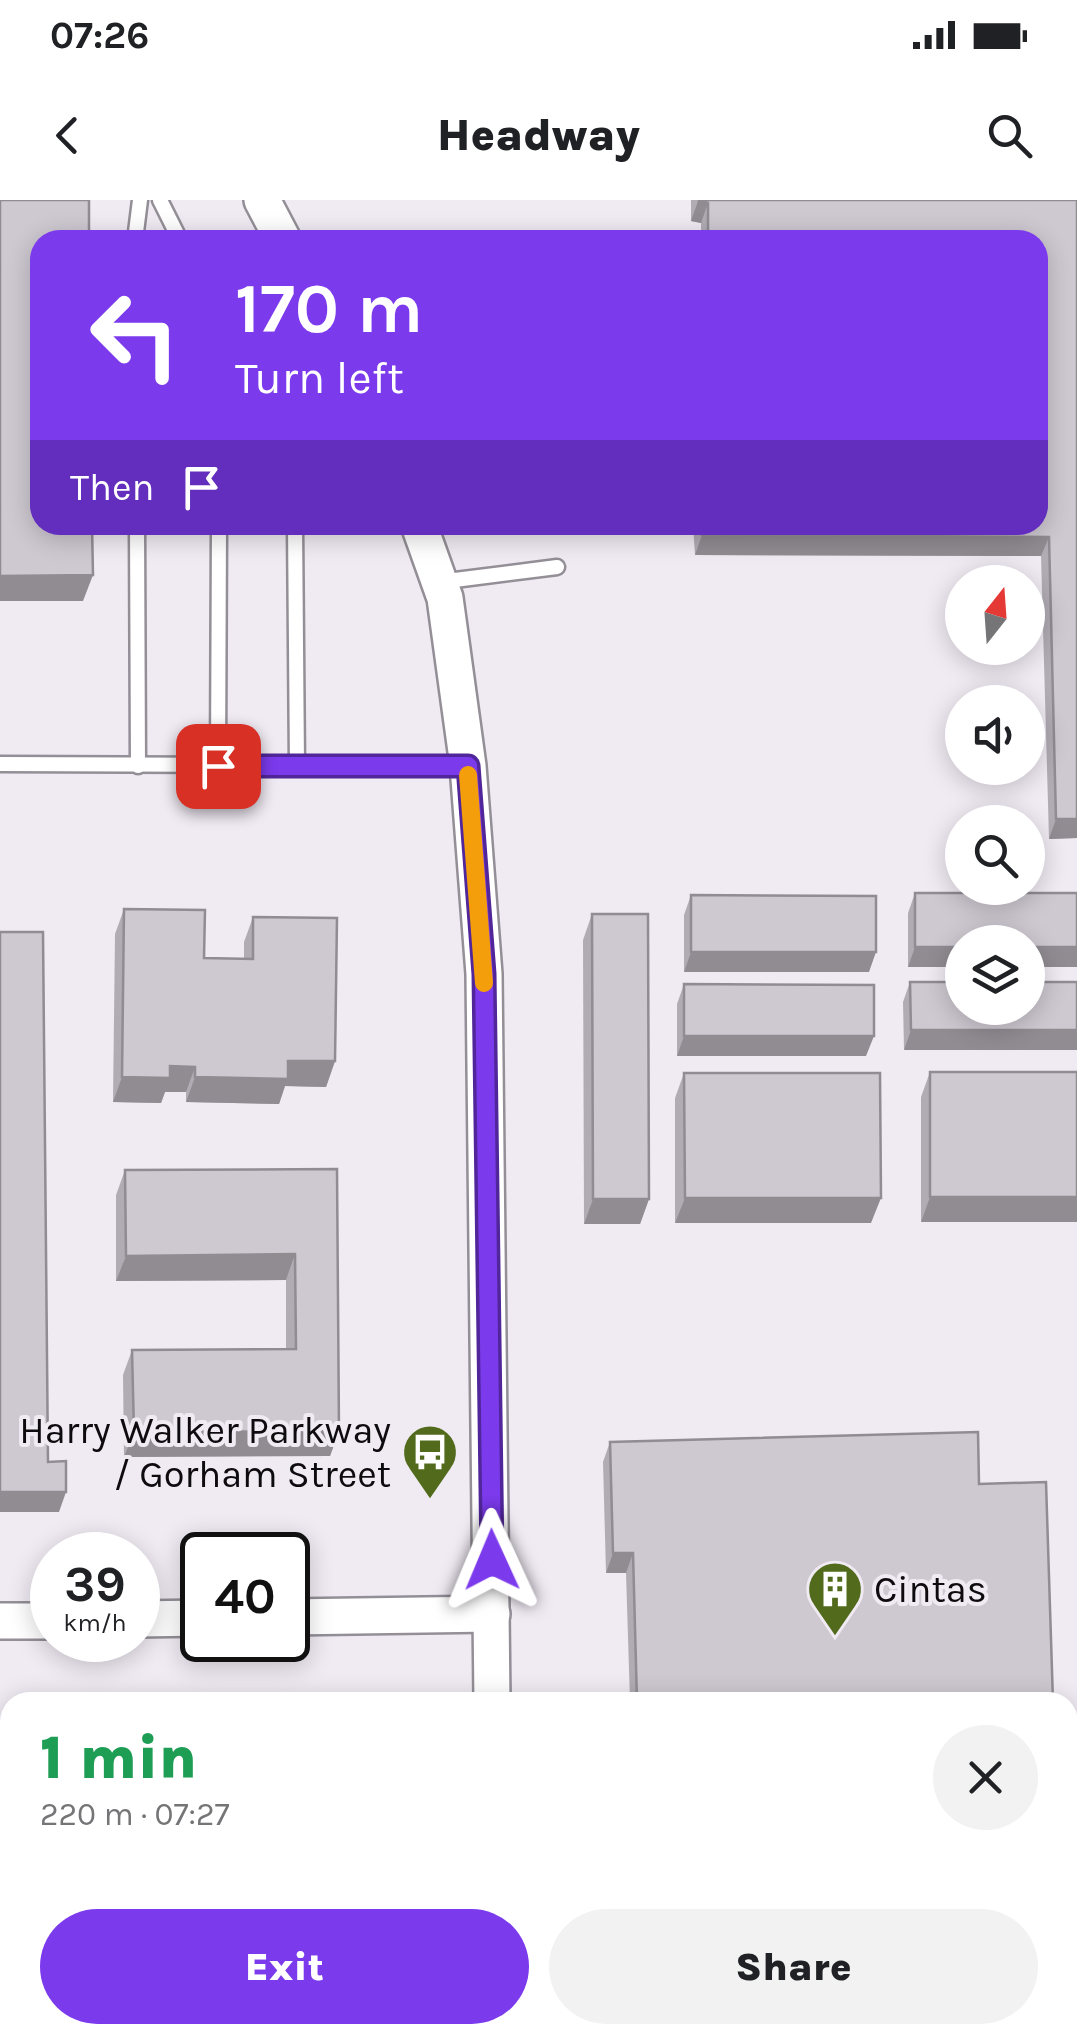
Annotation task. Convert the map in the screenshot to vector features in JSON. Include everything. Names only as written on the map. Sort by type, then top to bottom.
[{"type":"street","points":[[262,200],[278,230]]},
{"type":"street","points":[[423,535],[445,598],[468,766],[484,974],[492,1692]]},
{"type":"street","points":[[310,1617],[492,1614]]},
{"type":"street","points":[[0,1622],[30,1621]]},
{"type":"lane","points":[[136,230],[140,200]]},
{"type":"lane","points":[[160,200],[175,230]]},
{"type":"lane","points":[[137,535],[138,766]]},
{"type":"lane","points":[[218,535],[218,766]]},
{"type":"lane","points":[[295,535],[297,766]]},
{"type":"lane","points":[[439,582],[557,566]]},
{"type":"lane","points":[[0,764],[468,766]]},
{"type":"building","points":[[0,200],[89,200],[89,230],[30,230],[30,535],[92,535],[93,575],[0,576]]},
{"type":"building","points":[[698,200],[1077,200],[1077,819],[1056,819],[1049,537],[702,535],[1048,535],[1048,230],[708,230],[708,203]]},
{"type":"building","points":[[915,893],[945,893],[945,905],[1045,905],[1045,893],[1077,893],[1077,947],[1045,947],[1045,925],[945,925],[945,947],[915,947]]},
{"type":"building","points":[[691,895],[876,896],[876,952],[691,952]]},
{"type":"building","points":[[124,909],[205,910],[204,958],[253,959],[253,917],[337,918],[335,1061],[288,1061],[288,1079],[195,1077],[195,1067],[170,1066],[170,1078],[122,1077]]},
{"type":"building","points":[[592,914],[648,914],[649,1199],[593,1199]]},
{"type":"building","points":[[0,932],[43,932],[48,1462],[66,1461],[66,1492],[0,1492]]},
{"type":"building","points":[[910,982],[945,982],[945,1025],[1045,1025],[1045,982],[1077,982],[1077,1030],[911,1030]]},
{"type":"building","points":[[684,984],[874,985],[874,1036],[684,1036]]},
{"type":"building","points":[[930,1072],[1077,1072],[1077,1197],[930,1197]]},
{"type":"building","points":[[684,1073],[880,1073],[881,1198],[685,1198]]},
{"type":"building","points":[[337,1169],[339,1431],[134,1432],[132,1350],[296,1349],[295,1254],[126,1256],[125,1170]]},
{"type":"building","name":"Cintas","points":[[978,1432],[979,1484],[1046,1482],[1053,1692],[637,1692],[633,1553],[613,1553],[610,1442]]},
{"type":"slow traffic","points":[[468,775],[484,983]]},
{"type":"place","name":"Harry Walker Parkway / Gorham Street","points":[[430,1501]]},
{"type":"place","name":"Cintas","points":[[835,1638]]},
{"type":"route","points":[[218,766],[468,766],[484,974],[492,1560]]}]
